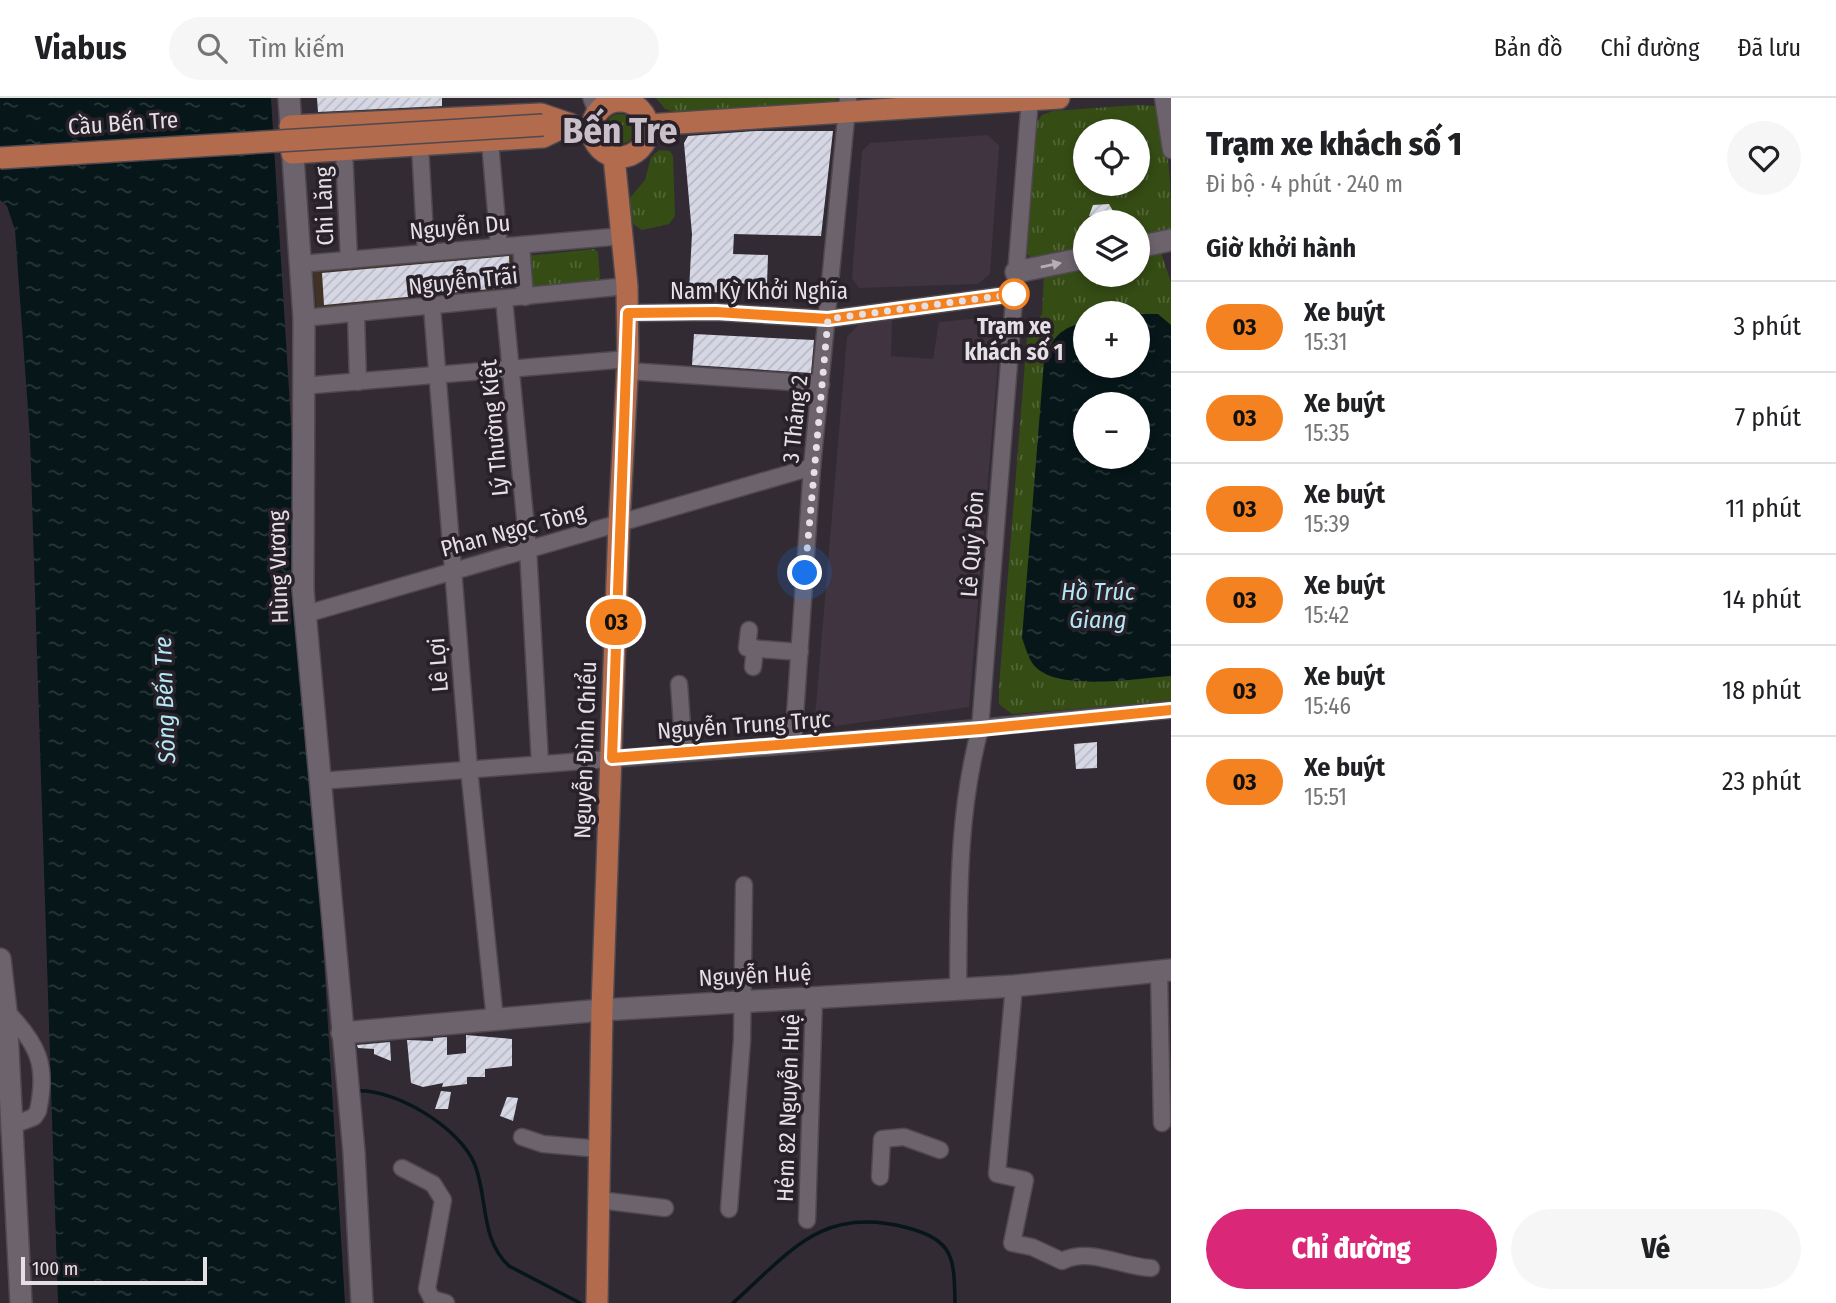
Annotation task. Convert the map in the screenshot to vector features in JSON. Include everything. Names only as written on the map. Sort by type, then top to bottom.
[{"type":"main road","points":[[648,125],[847,104],[1059,98]]},
{"type":"main road","points":[[292,153],[543,137],[610,102],[626,101],[641,110],[648,125],[645,143],[639,150],[623,158],[614,157],[596,143],[595,112]]},
{"type":"main road","points":[[290,126],[541,114],[570,124]]},
{"type":"main road","name":"Cầu Bến Tre","points":[[0,158],[570,124]]},
{"type":"main road","name":"Nguyễn Đình Chiểu","points":[[597,1303],[603,1010],[619,525],[628,365],[627,286],[614,157]]},
{"type":"street","name":"Hùng Vương","points":[[289,98],[304,318],[302,386],[306,614],[354,1152],[362,1303]]},
{"type":"street","points":[[1163,98],[1171,150]]},
{"type":"street","name":"Lê Quý Đôn","points":[[958,989],[960,853],[967,777],[981,729],[1030,99]]},
{"type":"street","name":"3 Tháng 2","points":[[793,745],[812,467],[847,104]]},
{"type":"street","points":[[490,142],[499,246]]},
{"type":"street","points":[[420,146],[426,253]]},
{"type":"street","name":"Chi Lăng","points":[[344,150],[349,260]]},
{"type":"street","name":"Nguyễn Du","points":[[300,264],[623,236]]},
{"type":"street","points":[[1150,244],[1171,240]]},
{"type":"street","points":[[521,244],[525,297]]},
{"type":"street","points":[[1015,283],[1073,262]]},
{"type":"street","name":"Nam Kỳ Khởi Nghĩa","points":[[628,313],[716,312],[828,319],[1015,283]]},
{"type":"street","name":"Nguyễn Trãi","points":[[304,318],[356,315],[627,286]]},
{"type":"street","name":"Lý Thường Kiệt","points":[[504,299],[528,549],[540,762]]},
{"type":"street","name":"Lê Lợi","points":[[432,307],[469,769],[495,1020]]},
{"type":"street","points":[[356,315],[358,382]]},
{"type":"street","points":[[302,386],[510,369],[628,365],[821,384]]},
{"type":"street","name":"Phan Ngọc Tòng","points":[[306,614],[812,467]]},
{"type":"street","points":[[749,630],[747,648],[800,652]]},
{"type":"street","points":[[753,667],[755,648]]},
{"type":"street","points":[[679,684],[684,753]]},
{"type":"street","name":"Nguyễn Trung Trực","points":[[320,780],[793,745],[1171,710]]},
{"type":"street","points":[[729,1209],[743,1002],[744,886]]},
{"type":"street","points":[[0,959],[13,1125],[21,1303]]},
{"type":"street","points":[[1162,1123],[1165,970]]},
{"type":"street","name":"Nguyễn Huệ","points":[[343,1039],[603,1010],[1014,986],[1165,970]]},
{"type":"street","points":[[1014,986],[998,1174],[1025,1180],[1012,1243],[1025,1245],[1062,1261],[1074,1255],[1086,1255],[1152,1268]]},
{"type":"street","name":"Hẻm 82 Nguyễn Huệ","points":[[807,1220],[814,998]]},
{"type":"street","points":[[6,1011],[33,1041],[40,1065],[41,1098],[34,1117],[13,1125]]},
{"type":"street","points":[[522,1137],[543,1144],[600,1149]]},
{"type":"street","points":[[880,1177],[882,1139],[904,1137],[940,1150]]},
{"type":"street","points":[[402,1167],[433,1184],[443,1200],[427,1289],[432,1299],[446,1303]]},
{"type":"street","points":[[599,1200],[665,1208]]},
{"type":"shaded area","points":[[988,135],[999,146],[990,274],[978,284],[859,288],[852,278],[862,151],[870,143]]},
{"type":"shaded area","points":[[512,253],[517,256],[517,292],[317,312],[313,267]]},
{"type":"shaded area","points":[[991,317],[1001,327],[969,707],[814,729],[847,337],[859,324],[892,320],[891,356],[933,359],[939,322]]},
{"type":"green space","points":[[656,98],[839,98],[827,106],[675,112],[665,109]]},
{"type":"green space","points":[[1155,106],[1167,151],[1171,234],[1150,239],[1150,210],[1073,210],[1073,254],[1032,259],[1025,252],[1036,123],[1042,115],[1053,111]]},
{"type":"green space","points":[[620,114],[630,119],[635,129],[630,139],[620,144],[610,139],[605,129],[610,119]]},
{"type":"green space","points":[[659,150],[670,151],[673,156],[675,216],[669,224],[642,230],[633,224],[629,199],[645,180],[651,157]]},
{"type":"green space","points":[[594,249],[598,252],[600,278],[595,283],[529,289],[526,256]]},
{"type":"green space","name":"Hồ Trúc Giang","points":[[1161,253],[1171,282],[1171,701],[1012,714],[999,704],[1027,337],[1042,314],[1044,275],[1073,269],[1073,287],[1150,287],[1150,254]]},
{"type":"water","name":"Sông Bến Tre","points":[[0,98],[271,98],[345,1303],[58,1303],[30,438],[15,230],[7,206],[0,200]]},
{"type":"water","name":"Hồ Trúc Giang","points":[[1150,314],[1158,314],[1171,325],[1171,676],[1098,682],[1059,678],[1044,673],[1033,664],[1022,638],[1044,361],[1054,340],[1073,326],[1073,378],[1150,378]]},
{"type":"building","points":[[317,98],[442,98],[442,106],[318,112]]},
{"type":"building","points":[[755,131],[833,131],[821,236],[734,234],[733,254],[768,255],[767,285],[732,283],[731,293],[689,291],[692,234],[684,143],[688,136]]},
{"type":"building","points":[[1109,204],[1112,210],[1091,210],[1093,205]]},
{"type":"building","points":[[509,256],[510,287],[324,305],[322,273]]},
{"type":"building","points":[[694,334],[814,340],[811,373],[692,365]]},
{"type":"building","points":[[1097,742],[1097,768],[1076,769],[1074,744]]},
{"type":"building","points":[[466,1035],[512,1039],[512,1066],[485,1069],[485,1077],[467,1077],[467,1084],[442,1087],[443,1083],[423,1087],[411,1083],[407,1040],[433,1041],[433,1038],[447,1037],[447,1055],[466,1053]]},
{"type":"building","points":[[390,1042],[391,1061],[374,1054],[374,1049],[358,1048],[357,1045]]},
{"type":"building","points":[[441,1091],[451,1092],[448,1109],[435,1109]]},
{"type":"building","points":[[507,1097],[518,1098],[513,1121],[500,1116]]},
{"type":"waterway","points":[[355,1091],[371,1092],[406,1103],[441,1124],[455,1137],[475,1165],[489,1231],[500,1255],[509,1266],[580,1303]]},
{"type":"waterway","points":[[733,1303],[791,1250],[810,1237],[830,1228],[853,1223],[878,1222],[923,1233],[943,1246],[952,1264],[955,1303]]},
{"type":"bus line","name":"03","points":[[1014,294],[828,319],[716,312],[628,313],[612,758],[981,729],[1171,710]]},
{"type":"place","name":"Trạm xe khách số 1","points":[[1014,294]]},
{"type":"district","name":"Bến Tre","points":[[620,130]]},
{"type":"route","points":[[805,573],[812,467],[828,319],[1014,294]]}]
